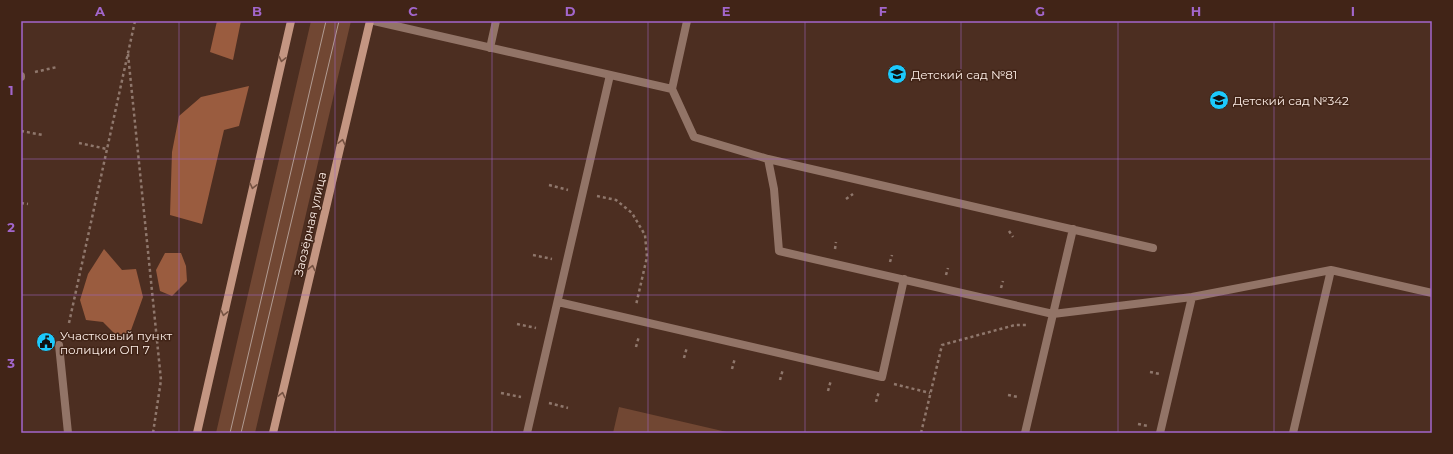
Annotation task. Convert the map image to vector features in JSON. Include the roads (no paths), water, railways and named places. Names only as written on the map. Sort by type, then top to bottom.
[{"type":"main road","points":[[197,433],[291,21]]},
{"type":"main road","name":"Заозёрная улица","points":[[273,433],[370,21]]},
{"type":"lane","points":[[374,21],[672,89]]},
{"type":"lane","points":[[490,48],[496,21]]},
{"type":"lane","points":[[687,21],[672,89],[694,137],[768,159],[1153,248]]},
{"type":"lane","points":[[527,433],[610,75]]},
{"type":"lane","points":[[768,159],[774,189],[779,251],[1053,314],[1192,297],[1331,270],[1432,293]]},
{"type":"lane","points":[[1025,433],[1072,229]]},
{"type":"lane","points":[[1293,433],[1331,270]]},
{"type":"lane","points":[[558,302],[882,377],[904,280]]},
{"type":"lane","points":[[1160,433],[1192,297]]},
{"type":"lane","points":[[59,345],[68,433]]},
{"type":"tram line","points":[[230,433],[326,21]]},
{"type":"tram line","points":[[241,433],[339,21]]},
{"type":"place","name":"Детский сад №81","points":[[897,74]]},
{"type":"place","name":"Детский сад №342","points":[[1219,100]]},
{"type":"place","name":"Участковый пункт полиции ОП 7","points":[[46,342]]}]
